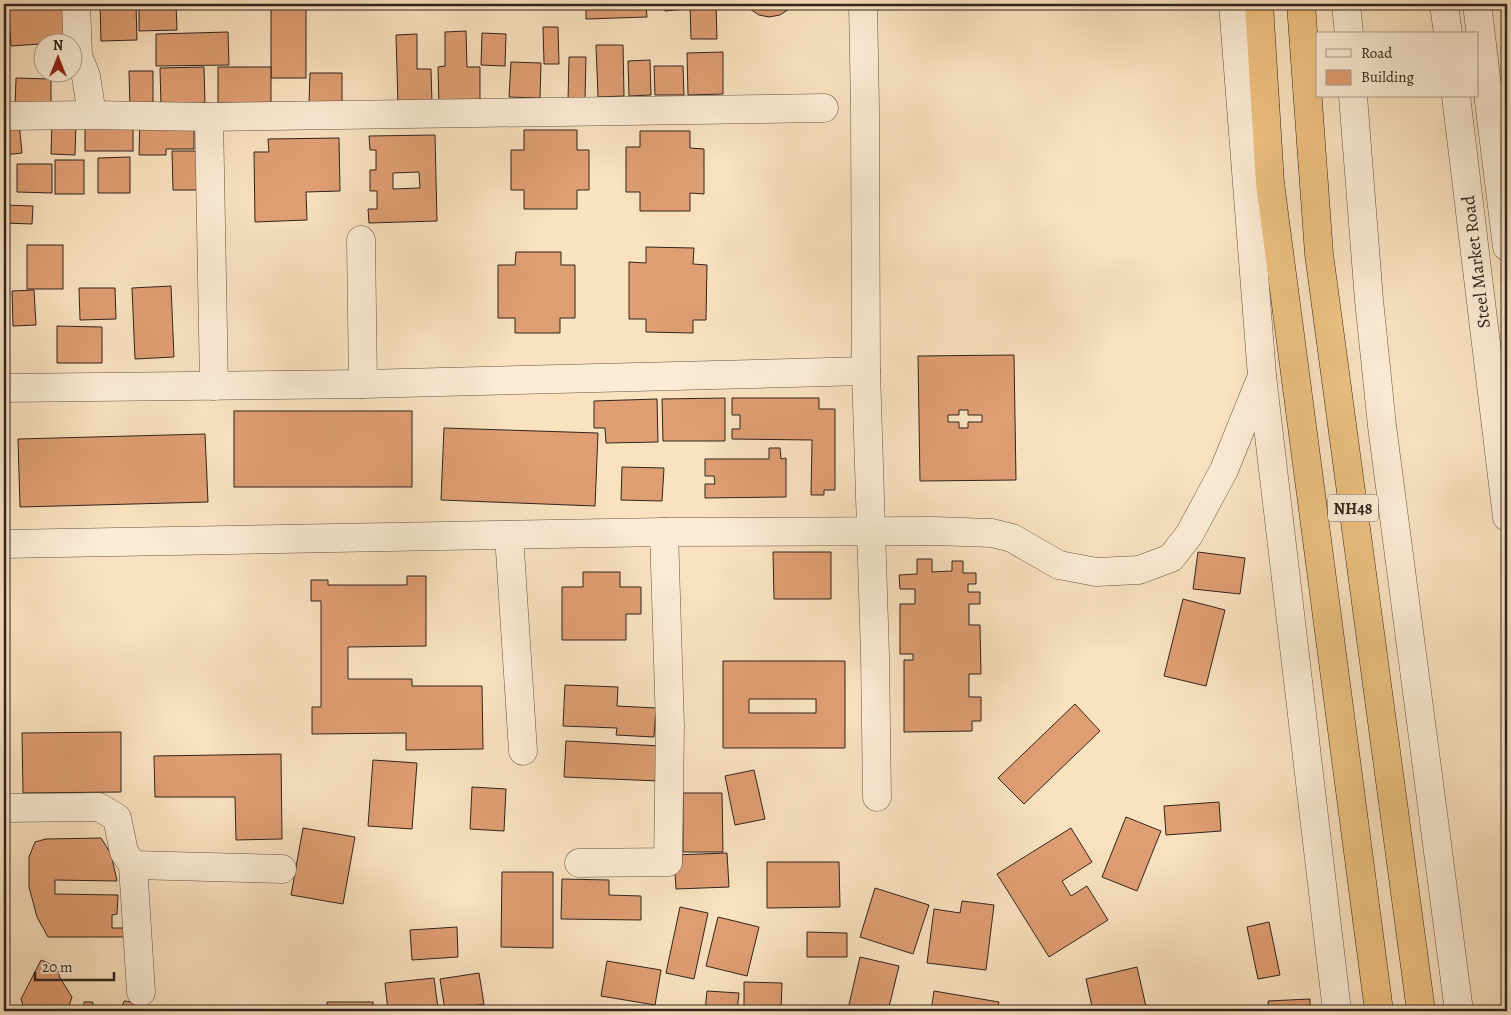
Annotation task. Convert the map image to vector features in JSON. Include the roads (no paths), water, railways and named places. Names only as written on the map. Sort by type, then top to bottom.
[{"type":"highway","name":"NH48","points":[[1259,4],[1270,184],[1379,1011]]},
{"type":"highway","name":"NH48","points":[[1301,4],[1319,254],[1421,1011]]},
{"type":"street","points":[[76,4],[78,56],[86,76],[92,115]]},
{"type":"street","points":[[863,4],[866,371],[875,655],[877,796]]},
{"type":"street","points":[[1232,4],[1262,376],[1337,1011]]},
{"type":"street","points":[[1346,4],[1349,32]]},
{"type":"street","points":[[1444,4],[1448,32]]},
{"type":"street","name":"Steel Market Road","points":[[1477,4],[1507,247]]},
{"type":"street","points":[[1353,98],[1369,300],[1382,426],[1459,1011]]},
{"type":"street","name":"Steel Market Road","points":[[1456,98],[1507,517]]},
{"type":"street","points":[[4,116],[209,117],[824,108]]},
{"type":"street","points":[[209,117],[214,386]]},
{"type":"street","points":[[361,240],[363,384]]},
{"type":"street","points":[[4,388],[363,384],[866,371]]},
{"type":"street","points":[[4,544],[870,530],[992,533],[1012,538],[1059,565],[1096,572],[1139,570],[1171,558],[1189,535],[1224,470],[1262,376]]},
{"type":"street","points":[[579,863],[668,862],[670,726],[664,532]]},
{"type":"street","points":[[509,535],[523,750]]},
{"type":"street","points":[[4,808],[99,807],[117,818],[124,852],[133,866],[141,992]]},
{"type":"street","points":[[133,866],[282,869]]}]
